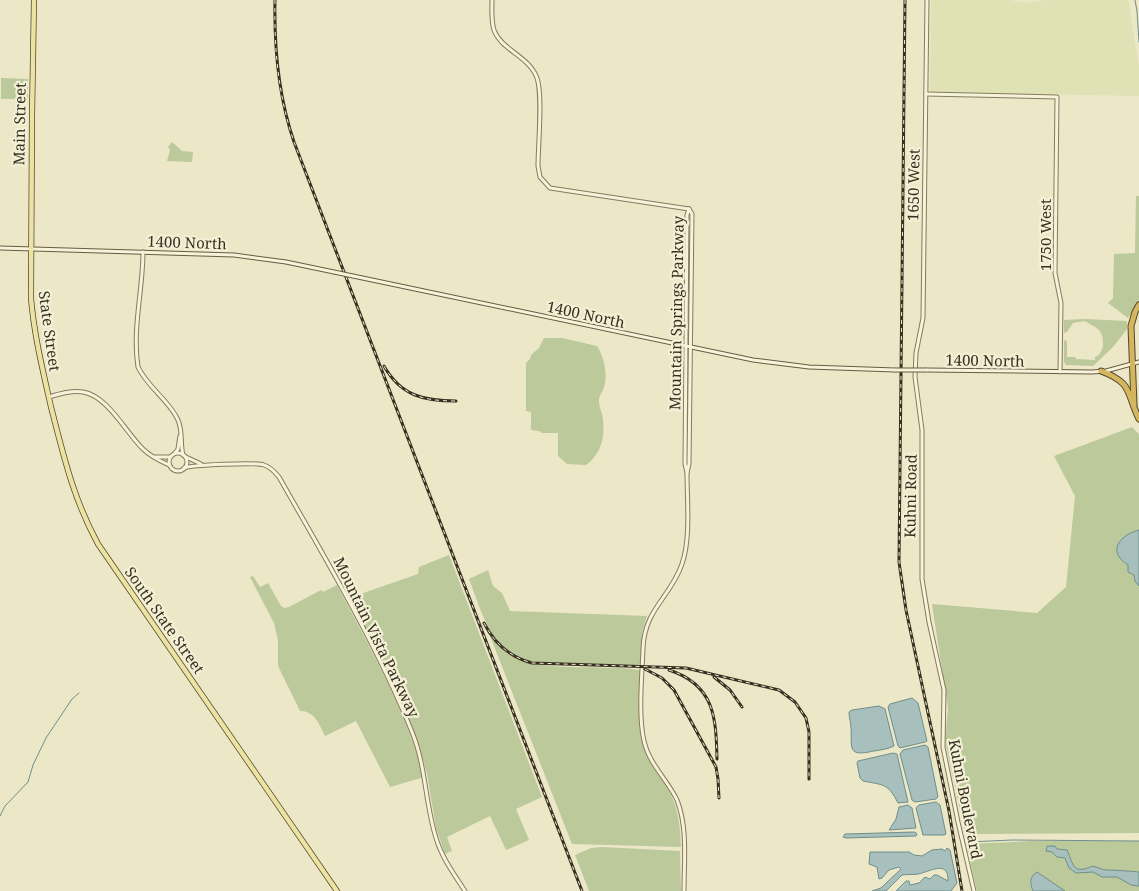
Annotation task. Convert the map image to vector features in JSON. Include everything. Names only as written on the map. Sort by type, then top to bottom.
[{"type":"highway","points":[[1134,405],[1132,326],[1135,312],[1139,305]]},
{"type":"highway","points":[[1101,372],[1113,376],[1124,384],[1139,419]]},
{"type":"main road","name":"Main Street","points":[[31,248],[34,0]]},
{"type":"main road","name":"State Street","points":[[31,248],[33,319],[54,417]]},
{"type":"main road","name":"South State Street","points":[[54,417],[69,479],[78,505],[98,544],[337,891]]},
{"type":"street","points":[[492,0],[492,19],[496,34],[504,44],[523,58],[537,78],[540,94],[538,166],[540,176],[550,188],[689,209]]},
{"type":"street","name":"1650 West","points":[[915,369],[923,318],[927,0]]},
{"type":"street","name":"1750 West","points":[[926,94],[1057,97],[1055,273],[1061,303],[1060,372]]},
{"type":"street","name":"Mountain Springs Parkway","points":[[687,473],[685,464],[687,215],[689,209]]},
{"type":"street","name":"Mountain Springs Parkway","points":[[687,473],[689,464],[691,347],[692,214],[689,209]]},
{"type":"street","name":"1400 North","points":[[0,248],[234,255],[283,262],[686,346],[788,365],[835,369],[1101,372],[1139,362]]},
{"type":"street","points":[[49,397],[74,391],[94,395],[108,407],[143,449],[176,471],[184,468],[187,463],[178,421],[142,376],[138,367],[138,305],[142,286],[143,252]]},
{"type":"street","name":"Kuhni Road","points":[[915,369],[916,391],[922,430],[922,579],[929,622]]},
{"type":"street","points":[[153,457],[170,457],[178,449],[180,436]]},
{"type":"street","points":[[175,453],[184,456]]},
{"type":"street","name":"Mountain Vista Parkway","points":[[184,456],[201,465]]},
{"type":"street","points":[[169,465],[170,457]]},
{"type":"street","name":"Mountain Vista Parkway","points":[[184,468],[201,465],[217,466],[255,463],[263,464],[280,476],[328,561],[397,698],[422,762],[436,838],[447,864],[465,891]]},
{"type":"street","points":[[684,891],[684,834],[681,812],[674,795],[649,756],[642,730],[643,646],[645,630],[651,614],[677,576],[684,555],[687,473]]},
{"type":"street","name":"Kuhni Boulevard","points":[[929,622],[944,690],[943,747],[974,891]]},
{"type":"green space","points":[[931,0],[1010,0],[1026,3],[1046,0],[1127,0],[1129,2],[1139,65],[1139,96],[930,92]]},
{"type":"green space","points":[[1,78],[28,79],[28,99],[1,99]]},
{"type":"green space","points":[[172,142],[182,151],[193,152],[192,162],[167,161],[170,150],[168,147]]},
{"type":"green space","points":[[1136,196],[1139,196],[1139,300],[1128,318],[1108,303],[1113,298],[1114,254],[1135,253]]},
{"type":"green space","points":[[1064,320],[1127,321],[1127,329],[1113,347],[1093,366],[1066,365],[1064,362],[1064,340],[1067,341],[1067,357],[1095,360],[1095,357],[1101,352],[1103,341],[1101,333],[1085,321],[1073,323],[1067,332],[1064,333]]},
{"type":"green space","points":[[544,338],[562,338],[597,346],[602,355],[606,377],[599,401],[603,418],[602,439],[595,456],[586,465],[567,464],[558,456],[558,433],[542,433],[531,430],[531,412],[526,411],[526,363],[539,348]]},
{"type":"green space","points":[[1132,427],[1139,434],[1139,833],[965,834],[945,740],[948,709],[932,604],[1037,613],[1066,587],[1075,496],[1054,456]]},
{"type":"green space","points":[[449,555],[542,797],[516,809],[529,840],[506,850],[490,816],[447,837],[452,851],[445,854],[436,828],[427,774],[418,742],[393,684],[349,598],[418,574],[419,567]]},
{"type":"green space","points":[[488,570],[493,586],[502,593],[510,611],[647,616],[642,633],[641,664],[635,666],[539,663],[510,652],[500,643],[485,620],[469,579]]},
{"type":"green space","points":[[253,576],[260,587],[268,583],[284,608],[321,590],[323,592],[337,585],[396,701],[418,757],[423,777],[390,787],[356,721],[325,736],[313,716],[300,711],[278,666],[278,640],[274,623],[250,577]]},
{"type":"green space","points":[[490,636],[507,653],[522,661],[554,666],[625,668],[641,672],[639,710],[640,730],[644,748],[674,802],[679,824],[681,847],[572,844]]},
{"type":"green space","points":[[1032,841],[1139,841],[1139,891],[977,891],[966,844]]},
{"type":"green space","points":[[591,848],[680,851],[681,891],[589,891],[575,855]]},
{"type":"water","points":[[1139,530],[1139,586],[1135,581],[1134,575],[1128,572],[1128,565],[1121,560],[1117,549],[1121,540],[1132,532]]},
{"type":"water","points":[[912,698],[918,703],[927,741],[900,748],[888,707],[890,704]]},
{"type":"water","points":[[879,706],[885,709],[894,746],[865,753],[855,752],[852,746],[849,712]]},
{"type":"water","points":[[925,745],[928,747],[938,797],[936,799],[915,802],[912,800],[900,754],[903,750]]},
{"type":"water","points":[[893,753],[897,754],[908,802],[898,803],[888,788],[880,784],[863,781],[860,778],[858,761]]},
{"type":"water","points":[[936,802],[940,805],[946,834],[923,835],[916,808],[919,805]]},
{"type":"water","points":[[908,805],[912,808],[916,828],[889,830],[896,819],[899,807]]},
{"type":"water","points":[[915,832],[916,836],[843,837],[845,834]]},
{"type":"water","points":[[1047,846],[1055,846],[1057,849],[1067,850],[1077,869],[1086,869],[1093,866],[1104,870],[1139,872],[1139,886],[1131,885],[1117,877],[1102,877],[1093,872],[1076,873],[1069,868],[1065,858],[1057,857],[1052,852],[1046,851]]},
{"type":"water","points":[[947,848],[950,850],[957,883],[951,891],[896,891],[906,881],[909,881],[910,885],[919,883],[925,877],[930,879],[934,875],[948,881],[945,870],[938,869],[918,874],[902,875],[886,891],[872,891],[881,888],[901,869],[899,867],[889,870],[879,879],[877,867],[869,864],[870,852],[909,852],[922,856],[932,850],[942,849],[945,851]]},
{"type":"water","points":[[1037,872],[1065,891],[1033,891],[1031,880]]},
{"type":"waterway","points":[[1135,0],[1139,42]]},
{"type":"waterway","points":[[0,816],[5,806],[28,782],[33,765],[46,738],[72,699],[79,693]]},
{"type":"waterway","points":[[968,842],[1012,840],[1139,841]]},
{"type":"railway","points":[[275,0],[278,72],[284,107],[294,142],[582,891]]},
{"type":"railway","points":[[905,0],[899,562],[906,610],[949,811],[962,891]]},
{"type":"railway","points":[[384,366],[398,384],[414,395],[434,400],[456,401]]},
{"type":"railway","points":[[484,623],[498,643],[510,653],[532,663],[686,668],[779,690],[795,702],[806,718],[809,732],[809,779]]},
{"type":"railway","points":[[645,669],[662,678],[674,690],[716,767],[719,798]]},
{"type":"railway","points":[[669,670],[684,676],[696,684],[710,705],[716,730],[717,759]]},
{"type":"railway","points":[[714,677],[730,690],[742,707]]}]
